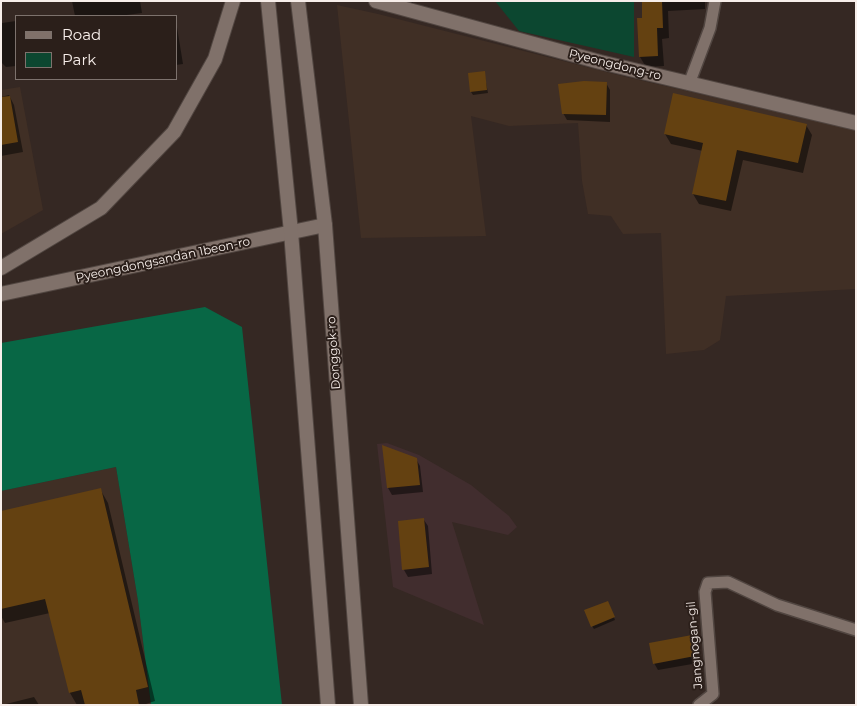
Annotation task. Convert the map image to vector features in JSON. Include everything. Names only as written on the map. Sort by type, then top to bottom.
[{"type":"main road","points":[[1,268],[101,208],[174,132],[215,59],[233,1]]},
{"type":"main road","points":[[268,1],[291,232],[328,705]]},
{"type":"main road","name":"Donggok-ro","points":[[298,1],[324,225],[361,705]]},
{"type":"main road","name":"Pyeongdong-ro","points":[[376,1],[600,62],[856,123]]},
{"type":"main road","name":"Pyeongdongsandan 1beon-ro","points":[[1,294],[324,225]]},
{"type":"lane","points":[[689,84],[710,28],[715,1]]},
{"type":"lane","name":"Jangnogan-gil","points":[[699,705],[713,694],[705,592],[708,583],[728,582],[777,605],[856,630]]},
{"type":"shaded area","points":[[337,5],[626,77],[856,130],[856,289],[726,296],[720,340],[704,350],[666,354],[661,233],[623,234],[611,216],[588,214],[582,181],[578,123],[509,126],[471,116],[486,236],[361,238]]},
{"type":"shaded area","points":[[20,87],[43,210],[1,234],[1,90]]},
{"type":"shaded area","points":[[387,443],[419,455],[471,485],[509,516],[517,527],[508,535],[452,522],[484,625],[393,587],[377,444]]},
{"type":"shaded area","points":[[116,467],[138,601],[151,705],[1,705],[1,491]]},
{"type":"green space","points":[[495,1],[634,1],[634,57],[519,31]]},
{"type":"green space","points":[[205,307],[242,327],[282,705],[151,705],[138,601],[116,467],[1,491],[1,343]]},
{"type":"building","points":[[642,1],[662,1],[663,28],[657,28],[658,56],[639,57],[637,18],[642,18]]},
{"type":"building","points":[[485,71],[487,90],[470,92],[468,73]]},
{"type":"building","points":[[584,81],[607,82],[606,115],[562,114],[558,84]]},
{"type":"building","points":[[673,93],[807,124],[798,163],[737,150],[726,201],[692,194],[703,143],[664,134]]},
{"type":"building","points":[[10,96],[18,142],[1,145],[1,97]]},
{"type":"building","points":[[382,445],[417,458],[420,485],[387,488]]},
{"type":"building","points":[[101,488],[148,687],[136,690],[139,705],[85,705],[81,690],[69,693],[45,599],[1,609],[1,511]]},
{"type":"building","points":[[424,518],[429,567],[402,570],[398,521]]},
{"type":"building","points":[[608,601],[615,617],[591,627],[584,610]]},
{"type":"building","points":[[692,635],[695,656],[653,664],[649,643]]}]
